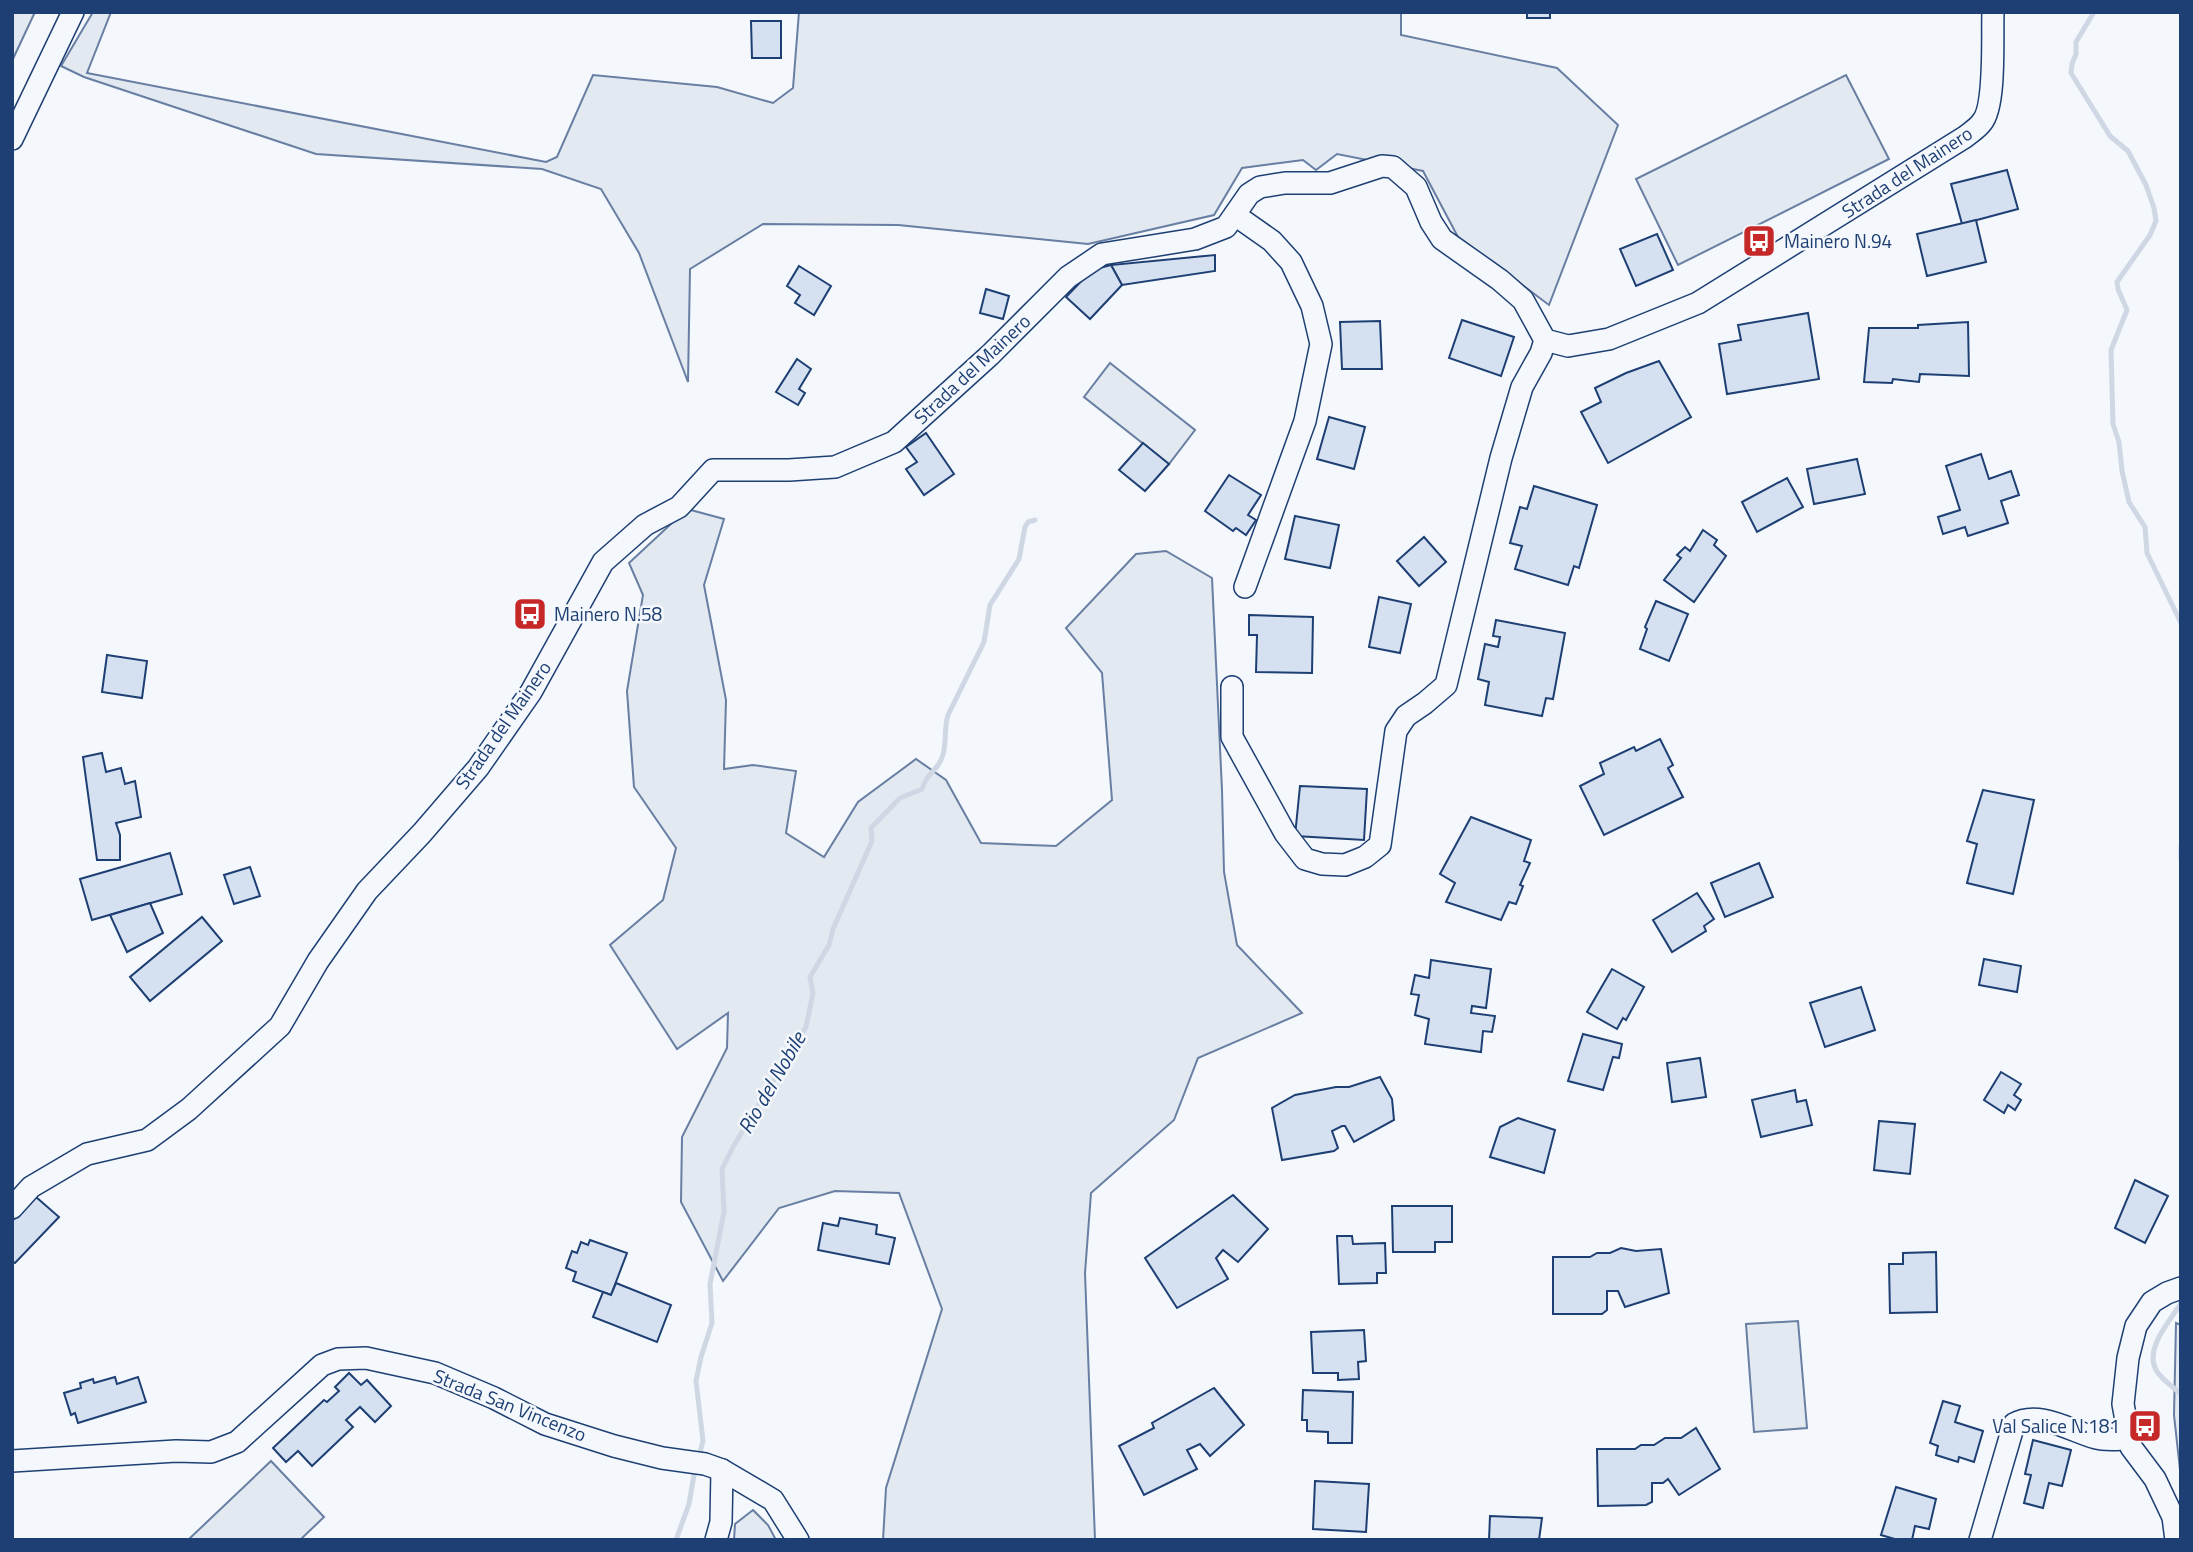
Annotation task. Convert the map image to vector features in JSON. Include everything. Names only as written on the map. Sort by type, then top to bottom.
[{"type":"street","points":[[12,139],[72,12]]},
{"type":"street","name":"Strada del Mainero","points":[[12,1208],[31,1188],[87,1154],[147,1140],[189,1109],[280,1026],[318,961],[367,891],[478,768],[531,692],[603,562],[645,525],[679,507],[713,470],[835,467],[894,442],[990,355],[1068,277],[1102,254],[1195,239],[1226,227],[1249,194],[1260,187],[1285,183],[1330,183],[1382,166],[1393,167],[1416,187],[1431,222],[1442,239],[1500,280],[1523,300],[1545,340],[1568,346],[1609,339],[1698,303],[1965,137],[1983,122],[1988,110],[1992,68],[1993,12]]},
{"type":"street","points":[[1235,215],[1272,242],[1290,262],[1312,306],[1321,344],[1305,421],[1245,587]]},
{"type":"street","points":[[1232,687],[1232,737],[1285,833],[1305,859],[1322,864],[1345,865],[1365,858],[1380,845],[1396,731],[1406,716],[1446,685],[1501,458],[1522,387],[1541,353],[1545,340]]},
{"type":"street","points":[[2176,1540],[2173,1517],[2155,1479],[2131,1447],[2123,1404],[2128,1358],[2136,1326],[2152,1302],[2181,1288]]},
{"type":"street","name":"Strada San Vincenzo","points":[[12,1461],[176,1451],[211,1452],[237,1442],[322,1365],[338,1359],[366,1358],[435,1373],[494,1398],[545,1424],[614,1446],[706,1465],[773,1500],[798,1540]]},
{"type":"street","points":[[1980,1540],[2014,1424],[2023,1419],[2036,1418],[2100,1439],[2130,1439]]},
{"type":"street","points":[[706,1465],[721,1522],[716,1540]]},
{"type":"shaded area","points":[[12,12],[35,12],[12,61]]},
{"type":"shaded area","points":[[93,12],[111,12],[87,73],[546,162],[557,157],[593,75],[717,87],[773,103],[793,88],[799,12],[1401,12],[1401,35],[1557,68],[1618,125],[1549,305],[1458,237],[1423,171],[1337,154],[1316,170],[1303,160],[1242,168],[1214,215],[1088,244],[898,225],[763,224],[690,269],[688,382],[639,253],[601,189],[542,169],[316,154],[84,77],[61,66]]},
{"type":"shaded area","points":[[1846,75],[1889,159],[1678,265],[1636,179]]},
{"type":"shaded area","points":[[1110,363],[1195,430],[1169,464],[1084,397]]},
{"type":"shaded area","points":[[687,509],[724,519],[704,585],[726,700],[724,769],[753,765],[796,771],[786,833],[824,857],[858,802],[916,759],[946,780],[981,843],[1056,846],[1112,800],[1102,673],[1066,628],[1136,554],[1166,551],[1212,578],[1224,872],[1237,945],[1302,1013],[1198,1058],[1174,1120],[1091,1193],[1085,1273],[1095,1540],[883,1540],[886,1488],[942,1309],[899,1193],[835,1191],[779,1208],[723,1281],[681,1202],[682,1137],[727,1048],[728,1013],[677,1049],[610,945],[663,900],[676,848],[634,787],[627,691],[643,595],[629,563]]},
{"type":"shaded area","points":[[1798,1321],[1807,1428],[1754,1432],[1746,1324]]},
{"type":"shaded area","points":[[2176,1323],[2181,1325],[2181,1479],[2174,1415]]},
{"type":"shaded area","points":[[271,1461],[324,1517],[300,1540],[188,1540]]},
{"type":"shaded area","points":[[753,1510],[768,1525],[776,1540],[734,1540],[735,1524]]},
{"type":"building","points":[[1527,12],[1550,12],[1550,18],[1527,18]]},
{"type":"building","points":[[751,21],[781,21],[781,58],[752,58]]},
{"type":"building","points":[[2007,170],[2018,209],[1962,224],[1951,184]]},
{"type":"building","points":[[1976,220],[1986,262],[1927,276],[1917,234]]},
{"type":"building","points":[[1657,234],[1673,270],[1636,286],[1620,249]]},
{"type":"building","points":[[1215,255],[1215,271],[1122,285],[1111,265]]},
{"type":"building","points":[[1111,265],[1122,285],[1090,319],[1066,297],[1092,270]]},
{"type":"building","points":[[799,266],[831,286],[814,315],[795,303],[800,295],[787,286]]},
{"type":"building","points":[[986,289],[1009,296],[1003,319],[980,313]]},
{"type":"building","points":[[1808,313],[1819,379],[1727,394],[1719,344],[1741,340],[1738,325]]},
{"type":"building","points":[[1462,320],[1514,337],[1501,376],[1449,358]]},
{"type":"building","points":[[1380,321],[1382,369],[1342,369],[1340,322]]},
{"type":"building","points":[[1968,322],[1969,376],[1920,374],[1919,382],[1893,379],[1892,383],[1864,382],[1869,328],[1918,328],[1918,325]]},
{"type":"building","points":[[797,359],[811,369],[799,389],[805,393],[798,405],[776,392]]},
{"type":"building","points":[[1659,361],[1691,417],[1608,463],[1581,412],[1601,402],[1595,388]]},
{"type":"building","points":[[1329,417],[1365,427],[1354,469],[1317,459]]},
{"type":"building","points":[[926,433],[954,474],[924,495],[906,469],[917,462],[906,447]]},
{"type":"building","points":[[1143,443],[1169,464],[1145,491],[1119,470]]},
{"type":"building","points":[[1981,454],[1989,479],[2011,471],[2019,495],[2001,501],[2008,523],[1968,536],[1965,527],[1943,534],[1938,517],[1960,510],[1946,466]]},
{"type":"building","points":[[1857,459],[1865,494],[1814,504],[1807,469]]},
{"type":"building","points":[[1229,475],[1261,495],[1248,515],[1256,520],[1246,535],[1236,528],[1233,531],[1205,511]]},
{"type":"building","points":[[1787,478],[1803,507],[1757,532],[1742,502]]},
{"type":"building","points":[[1534,486],[1597,505],[1579,568],[1574,566],[1568,585],[1515,569],[1522,546],[1510,543],[1520,507],[1527,509]]},
{"type":"building","points":[[1295,516],[1339,525],[1330,568],[1285,559]]},
{"type":"building","points":[[1703,530],[1717,540],[1714,545],[1726,556],[1694,602],[1664,580],[1681,558],[1677,555],[1685,547],[1690,551]]},
{"type":"building","points":[[1424,537],[1446,562],[1419,586],[1397,561]]},
{"type":"building","points":[[1379,597],[1411,604],[1400,653],[1369,647]]},
{"type":"building","points":[[1656,601],[1688,614],[1669,661],[1640,649],[1647,629],[1645,627]]},
{"type":"building","points":[[1249,615],[1313,617],[1312,673],[1256,672],[1257,635],[1249,635]]},
{"type":"building","points":[[1496,620],[1565,633],[1553,699],[1546,698],[1542,716],[1485,705],[1489,682],[1478,679],[1485,644],[1498,647],[1500,637],[1493,636]]},
{"type":"building","points":[[107,655],[147,661],[142,698],[102,692]]},
{"type":"building","points":[[1660,739],[1673,765],[1668,768],[1683,797],[1604,835],[1580,786],[1604,774],[1600,763],[1634,747],[1636,751]]},
{"type":"building","points":[[102,753],[106,772],[121,768],[125,784],[135,781],[141,817],[116,823],[120,835],[120,860],[97,860],[83,757]]},
{"type":"building","points":[[1300,786],[1367,789],[1364,840],[1295,836]]},
{"type":"building","points":[[1983,790],[2034,800],[2013,894],[1967,883],[1977,844],[1967,841]]},
{"type":"building","points":[[1471,817],[1531,840],[1524,861],[1530,863],[1520,885],[1523,886],[1516,904],[1509,902],[1501,920],[1446,902],[1455,883],[1440,874]]},
{"type":"building","points":[[170,853],[182,894],[92,920],[80,879]]},
{"type":"building","points":[[1759,863],[1773,897],[1725,917],[1711,883]]},
{"type":"building","points":[[250,867],[260,896],[234,904],[224,875]]},
{"type":"building","points":[[1697,893],[1714,919],[1704,926],[1706,931],[1672,952],[1653,920]]},
{"type":"building","points":[[150,903],[163,933],[127,952],[110,915]]},
{"type":"building","points":[[202,917],[222,941],[150,1001],[130,977]]},
{"type":"building","points":[[1984,959],[2021,966],[2017,992],[1979,985]]},
{"type":"building","points":[[1431,960],[1491,969],[1486,1008],[1472,1006],[1471,1013],[1495,1016],[1492,1032],[1483,1031],[1481,1052],[1425,1044],[1429,1019],[1415,1015],[1419,995],[1411,994],[1415,975],[1429,978]]},
{"type":"building","points":[[1612,969],[1644,987],[1626,1020],[1623,1018],[1617,1029],[1587,1012]]},
{"type":"building","points":[[1861,987],[1875,1030],[1825,1047],[1810,1003]]},
{"type":"building","points":[[1583,1034],[1622,1044],[1619,1058],[1613,1057],[1603,1090],[1568,1081]]},
{"type":"building","points":[[1700,1058],[1706,1097],[1672,1102],[1667,1063]]},
{"type":"building","points":[[2001,1072],[2021,1084],[2014,1095],[2021,1100],[2015,1110],[2008,1105],[2004,1113],[1984,1100]]},
{"type":"building","points":[[1380,1077],[1392,1099],[1394,1120],[1354,1142],[1345,1126],[1342,1126],[1332,1131],[1338,1148],[1334,1151],[1282,1160],[1272,1108],[1295,1095],[1349,1087]]},
{"type":"building","points":[[1795,1090],[1797,1102],[1806,1100],[1812,1125],[1761,1137],[1752,1100]]},
{"type":"building","points":[[1518,1118],[1555,1130],[1544,1173],[1490,1157],[1500,1127]]},
{"type":"building","points":[[1879,1121],[1915,1124],[1910,1174],[1874,1170]]},
{"type":"building","points":[[2135,1180],[2168,1196],[2145,1243],[2115,1228]]},
{"type":"building","points":[[1233,1195],[1268,1229],[1238,1262],[1223,1250],[1216,1258],[1228,1279],[1177,1308],[1145,1258]]},
{"type":"building","points":[[36,1197],[59,1217],[15,1263],[12,1261],[12,1221]]},
{"type":"building","points":[[1392,1206],[1452,1206],[1452,1242],[1435,1242],[1435,1252],[1393,1252]]},
{"type":"building","points":[[840,1218],[877,1225],[876,1234],[895,1238],[889,1264],[818,1250],[823,1223],[838,1226]]},
{"type":"building","points":[[1337,1236],[1352,1236],[1353,1244],[1385,1243],[1386,1273],[1377,1273],[1377,1283],[1339,1284]]},
{"type":"building","points":[[590,1240],[627,1253],[611,1295],[573,1281],[576,1272],[566,1268],[572,1251],[577,1253],[581,1242],[588,1245]]},
{"type":"building","points":[[1621,1248],[1636,1251],[1661,1249],[1669,1293],[1625,1307],[1618,1291],[1607,1291],[1607,1310],[1602,1314],[1553,1314],[1553,1257],[1590,1257]]},
{"type":"building","points":[[1936,1252],[1937,1312],[1890,1313],[1889,1264],[1903,1264],[1903,1253]]},
{"type":"building","points":[[616,1283],[671,1305],[657,1342],[593,1317],[603,1292],[611,1295]]},
{"type":"building","points":[[1364,1330],[1366,1361],[1358,1362],[1359,1379],[1338,1380],[1338,1373],[1313,1373],[1311,1332]]},
{"type":"building","points":[[349,1373],[361,1385],[367,1380],[391,1406],[375,1422],[360,1407],[346,1420],[353,1427],[312,1466],[298,1451],[286,1462],[273,1448],[324,1400],[327,1402],[339,1391],[335,1387]]},
{"type":"building","points":[[115,1377],[117,1384],[138,1377],[146,1402],[78,1423],[75,1413],[71,1415],[64,1393],[81,1388],[80,1383],[93,1379],[94,1383]]},
{"type":"building","points":[[1214,1388],[1244,1425],[1210,1456],[1200,1444],[1187,1450],[1197,1469],[1144,1495],[1119,1446],[1154,1428],[1152,1423]]},
{"type":"building","points":[[1303,1390],[1353,1392],[1352,1443],[1328,1443],[1328,1432],[1307,1431],[1307,1420],[1302,1420]]},
{"type":"building","points":[[1943,1401],[1960,1406],[1955,1422],[1983,1431],[1974,1462],[1959,1457],[1958,1462],[1936,1455],[1938,1446],[1930,1443]]},
{"type":"building","points":[[1696,1428],[1720,1469],[1679,1495],[1668,1479],[1663,1483],[1652,1483],[1652,1502],[1646,1505],[1598,1506],[1597,1449],[1635,1449],[1641,1445],[1654,1445],[1665,1438],[1681,1438]]},
{"type":"building","points":[[2033,1440],[2071,1450],[2062,1486],[2049,1483],[2043,1508],[2024,1503],[2031,1475],[2025,1474]]},
{"type":"building","points":[[1315,1481],[1369,1484],[1366,1532],[1313,1529]]},
{"type":"building","points":[[1896,1487],[1936,1499],[1929,1529],[1915,1526],[1912,1540],[1898,1540],[1881,1535]]},
{"type":"building","points":[[1490,1516],[1542,1518],[1539,1540],[1489,1540]]},
{"type":"waterway","points":[[2094,12],[2076,42],[2071,73],[2110,136],[2128,151],[2146,185],[2156,221],[2150,235],[2117,282],[2127,310],[2111,350],[2113,424],[2119,442],[2129,502],[2145,527],[2147,553],[2181,623]]},
{"type":"waterway","name":"Rio del Nobile","points":[[699,1456],[703,1441],[696,1381],[712,1323],[710,1284],[724,1212],[722,1169],[806,1027],[813,993],[810,977],[829,945],[833,929],[872,841],[871,828],[900,798],[922,789],[941,760],[948,715],[984,642],[990,605],[1019,559],[1025,527],[1028,522],[1035,520]]},
{"type":"waterway","points":[[2181,847],[2181,860]]},
{"type":"waterway","points":[[2181,1303],[2160,1335],[2153,1353],[2156,1370],[2181,1394]]},
{"type":"waterway","name":"Rio del Nobile","points":[[676,1540],[689,1504],[695,1469]]},
{"type":"place","name":"Mainero N.94","points":[[1759,241]]},
{"type":"place","name":"Mainero N.58","points":[[530,614]]},
{"type":"place","name":"Val Salice N.181","points":[[2145,1426]]}]
